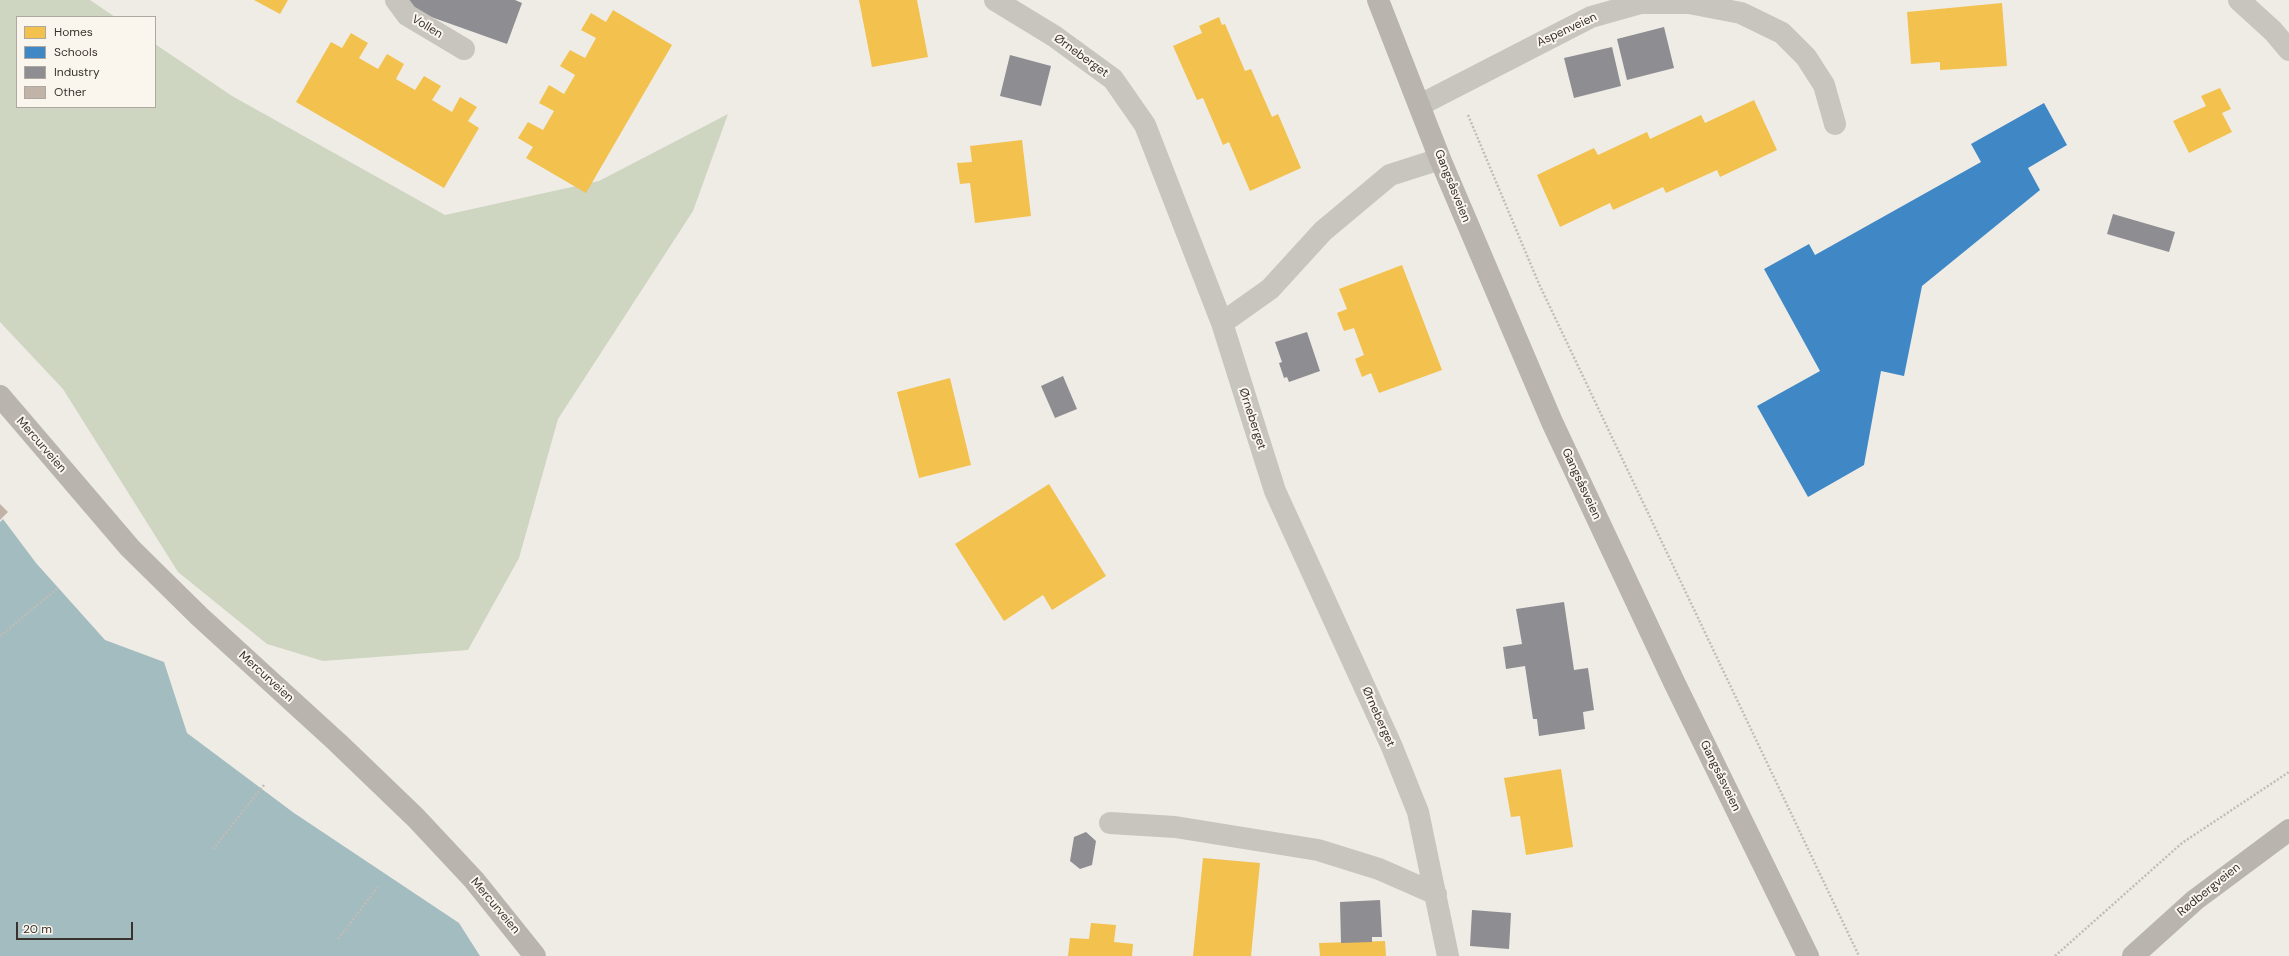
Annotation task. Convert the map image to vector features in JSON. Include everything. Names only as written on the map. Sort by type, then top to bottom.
[{"type":"street","name":"Vollen","points":[[396,0],[407,15],[464,49]]},
{"type":"street","name":"Ørneberget","points":[[995,0],[1054,36],[1113,79],[1145,124],[1222,323],[1275,491],[1392,747],[1418,812],[1448,956]]},
{"type":"street","name":"Gangsåsveien","points":[[1378,0],[1440,159],[1552,422],[1674,682],[1808,956]]},
{"type":"street","points":[[2239,0],[2273,31],[2289,50]]},
{"type":"street","name":"Aspenveien","points":[[1420,105],[1591,17],[1641,3],[1689,3],[1741,13],[1782,32],[1806,57],[1824,85],[1835,124]]},
{"type":"street","points":[[1222,323],[1270,288],[1323,231],[1390,175],[1440,159]]},
{"type":"street","name":"Mercurveien","points":[[0,396],[130,548],[199,616],[338,743],[416,818],[474,880],[535,956]]},
{"type":"street","points":[[1110,823],[1175,827],[1318,850],[1379,869],[1436,894]]},
{"type":"street","name":"Rødbergveien","points":[[2133,956],[2195,900],[2289,830]]},
{"type":"path","points":[[1455,87],[1539,284],[1859,956]]},
{"type":"path","points":[[0,636],[58,588]]},
{"type":"path","points":[[2055,956],[2182,844],[2289,772]]},
{"type":"path","points":[[213,849],[264,785]]},
{"type":"path","points":[[338,939],[378,887]]},
{"type":"green space","points":[[0,0],[90,0],[114,16],[16,16],[16,108],[156,108],[156,45],[232,96],[445,215],[599,181],[728,114],[693,211],[558,419],[519,558],[468,650],[323,661],[267,644],[178,572],[63,389],[0,322]]},
{"type":"water","points":[[3,519],[36,563],[105,640],[164,662],[187,733],[294,813],[459,923],[480,956],[0,956],[0,522]]},
{"type":"building: Homes","points":[[254,0],[288,0],[280,14]]},
{"type":"building: Homes","points":[[859,0],[917,0],[928,57],[872,67]]},
{"type":"building: Homes","points":[[2002,3],[2007,66],[1940,70],[1940,62],[1911,64],[1907,12]]},
{"type":"building: Homes","points":[[613,10],[672,45],[586,193],[526,158],[533,147],[518,138],[528,122],[543,130],[554,111],[539,103],[549,85],[564,94],[575,75],[560,66],[570,50],[585,58],[596,38],[581,30],[591,13],[606,22]]},
{"type":"building: Homes","points":[[1219,17],[1222,25],[1225,24],[1245,71],[1251,69],[1272,117],[1278,114],[1301,168],[1250,191],[1229,142],[1223,145],[1203,98],[1197,100],[1173,46],[1202,33],[1199,26]]},
{"type":"building: Homes","points":[[351,33],[368,43],[359,58],[378,69],[387,54],[404,64],[396,79],[415,90],[424,76],[441,86],[432,100],[452,112],[460,97],[477,107],[468,121],[479,128],[444,188],[296,102],[331,42],[342,48]]},
{"type":"building: Homes","points":[[2220,88],[2231,109],[2222,113],[2232,132],[2189,153],[2173,121],[2206,106],[2201,96]]},
{"type":"building: Homes","points":[[1754,100],[1777,150],[1720,177],[1717,170],[1666,193],[1663,187],[1613,210],[1610,203],[1560,227],[1537,175],[1594,148],[1598,155],[1647,132],[1650,139],[1701,115],[1705,123]]},
{"type":"building: Homes","points":[[1022,140],[1031,216],[975,223],[970,183],[960,184],[957,163],[972,162],[970,146]]},
{"type":"building: Homes","points":[[1402,265],[1442,370],[1379,393],[1371,373],[1362,377],[1355,359],[1364,355],[1354,328],[1344,331],[1337,313],[1347,309],[1339,289]]},
{"type":"building: Homes","points":[[950,378],[971,465],[919,478],[897,392]]},
{"type":"building: Homes","points":[[1049,484],[1106,576],[1052,610],[1043,595],[1004,621],[955,544]]},
{"type":"building: Homes","points":[[1561,769],[1573,847],[1526,855],[1520,816],[1511,817],[1504,778]]},
{"type":"building: Homes","points":[[1203,858],[1260,863],[1251,956],[1193,956]]},
{"type":"building: Homes","points":[[1091,923],[1116,925],[1114,942],[1133,944],[1132,956],[1068,956],[1070,938],[1089,939]]},
{"type":"building: Homes","points":[[1385,941],[1386,956],[1320,956],[1319,943]]},
{"type":"building: Schools","points":[[2044,103],[2067,145],[2028,168],[2040,190],[1922,286],[1904,376],[1881,371],[1864,465],[1808,497],[1757,406],[1820,371],[1764,269],[1809,244],[1815,255],[1981,162],[1971,144]]},
{"type":"building: Industry","points":[[408,0],[515,0],[522,3],[507,44],[406,8]]},
{"type":"building: Industry","points":[[1664,27],[1674,68],[1627,80],[1617,39]]},
{"type":"building: Industry","points":[[1612,47],[1621,86],[1574,98],[1564,58]]},
{"type":"building: Industry","points":[[1010,55],[1051,66],[1041,106],[1000,96]]},
{"type":"building: Industry","points":[[2113,214],[2175,232],[2169,252],[2107,234]]},
{"type":"building: Industry","points":[[1307,332],[1320,371],[1289,382],[1287,377],[1284,378],[1279,363],[1282,362],[1275,342]]},
{"type":"building: Industry","points":[[1063,376],[1077,409],[1055,418],[1041,386]]},
{"type":"building: Industry","points":[[1564,602],[1574,670],[1588,668],[1594,710],[1583,712],[1585,729],[1539,736],[1537,719],[1533,719],[1525,666],[1506,669],[1503,647],[1522,644],[1516,609]]},
{"type":"building: Industry","points":[[1086,832],[1096,841],[1092,865],[1080,869],[1070,861],[1074,837]]},
{"type":"building: Industry","points":[[1380,900],[1382,937],[1372,937],[1372,942],[1341,943],[1340,902]]},
{"type":"building: Industry","points":[[1472,910],[1511,913],[1509,949],[1470,946]]},
{"type":"building: Other","points":[[0,504],[8,512],[0,520]]}]
